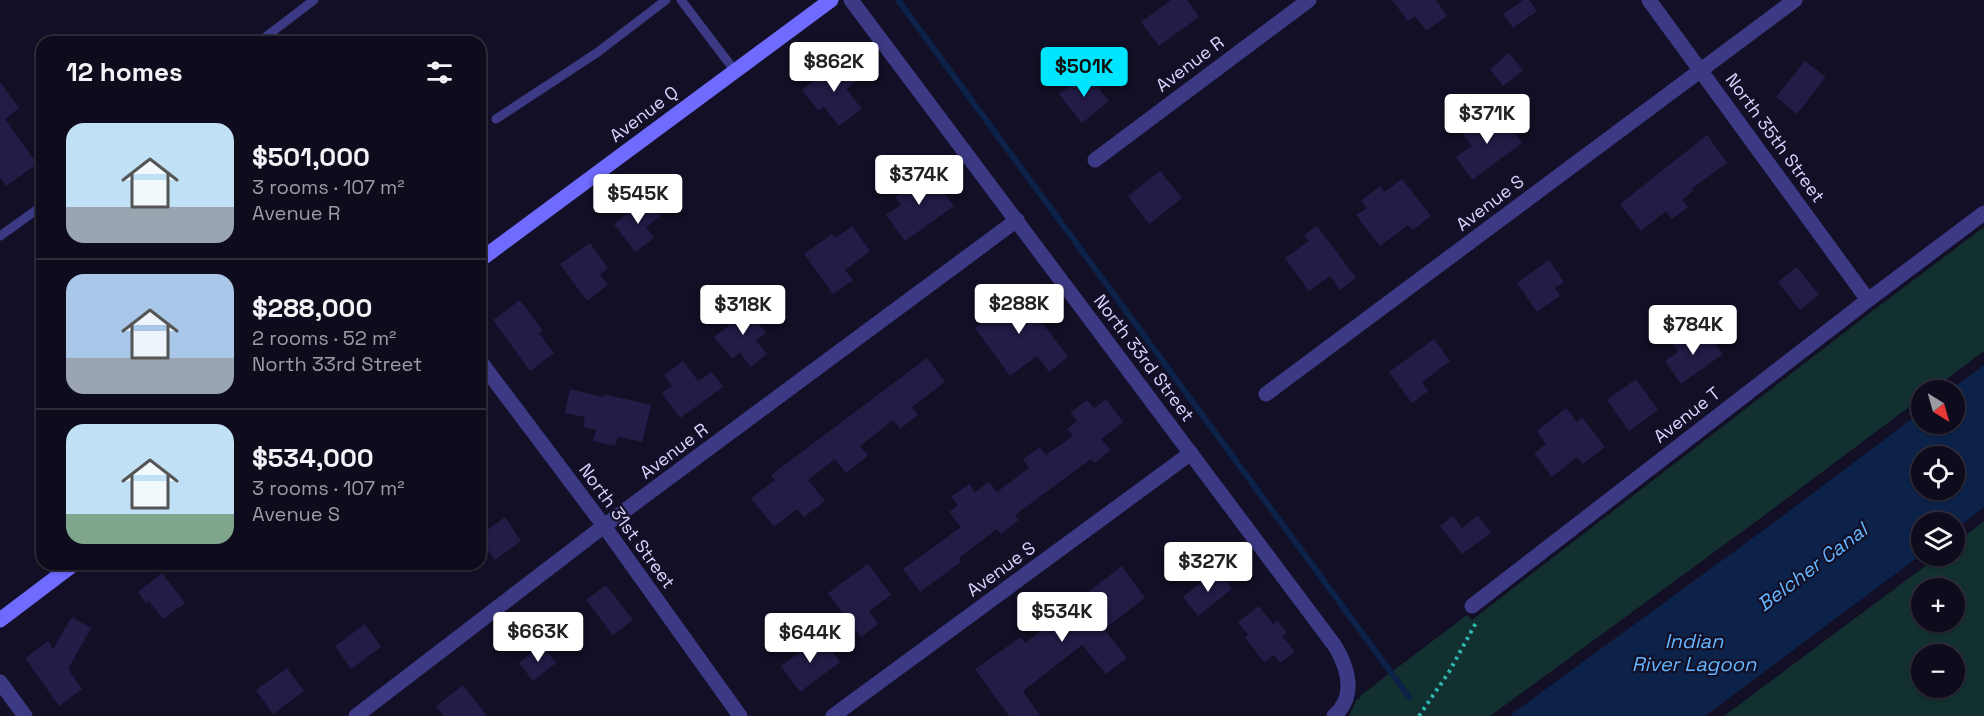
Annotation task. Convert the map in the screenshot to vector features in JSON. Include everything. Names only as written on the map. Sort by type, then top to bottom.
[{"type":"street","name":"Avenue Q","points":[[486,256],[831,0]]},
{"type":"street","name":"North 33rd Street","points":[[851,0],[1335,646],[1348,674],[1349,689],[1345,702],[1334,716]]},
{"type":"street","name":"Avenue R","points":[[1095,160],[1309,0]]},
{"type":"street","name":"North 35th Street","points":[[1650,0],[1869,300]]},
{"type":"street","name":"Avenue S","points":[[1266,394],[1795,0]]},
{"type":"street","name":"Avenue T","points":[[1476,611],[1869,300],[1984,213]]},
{"type":"street","name":"Avenue R","points":[[356,716],[604,526],[1017,220]]},
{"type":"street","name":"North 31st Street","points":[[486,369],[604,526],[740,716]]},
{"type":"street","name":"Avenue S","points":[[833,716],[1191,453]]},
{"type":"street","points":[[0,620],[66,570]]},
{"type":"street","points":[[0,682],[25,716]]},
{"type":"lane","points":[[267,36],[314,0]]},
{"type":"lane","points":[[495,118],[598,52],[666,0]]},
{"type":"lane","points":[[681,0],[735,71]]},
{"type":"lane","points":[[0,236],[36,210]]},
{"type":"path","points":[[1419,716],[1449,672],[1476,611]]},
{"type":"green space","points":[[1984,227],[1984,351],[1945,380],[1911,380],[1911,405],[1490,716],[1349,716],[1360,696],[1467,615],[1472,620]]},
{"type":"green space","points":[[1984,521],[1984,716],[1724,716],[1925,566],[1965,566],[1965,536]]},
{"type":"water","name":"Indian River Lagoon","points":[[1984,365],[1984,507],[1965,522],[1965,512],[1911,512],[1911,562],[1705,716],[1509,716],[1911,420],[1911,434],[1965,434],[1964,380]]},
{"type":"building","points":[[1171,0],[1187,0],[1199,17],[1159,46],[1141,22]]},
{"type":"building","points":[[1392,0],[1436,0],[1447,16],[1426,31],[1415,16],[1408,21]]},
{"type":"building","points":[[1523,0],[1529,0],[1537,11],[1513,28],[1503,14]]},
{"type":"building","points":[[1509,53],[1523,70],[1503,86],[1490,69]]},
{"type":"building","points":[[841,60],[857,81],[846,89],[862,109],[839,126],[824,107],[818,111],[802,90]]},
{"type":"building","points":[[1805,61],[1826,77],[1797,114],[1776,97]]},
{"type":"building","points":[[1086,73],[1109,101],[1082,123],[1059,94]]},
{"type":"building","points":[[0,82],[19,108],[5,119],[36,165],[6,186],[0,177]]},
{"type":"building","points":[[1487,113],[1497,127],[1506,121],[1522,143],[1472,180],[1456,157],[1472,146],[1461,132]]},
{"type":"building","points":[[1707,135],[1727,163],[1691,189],[1693,191],[1682,200],[1688,207],[1672,219],[1666,211],[1641,231],[1620,204]]},
{"type":"building","points":[[927,169],[954,206],[905,241],[886,215],[901,205],[895,197],[915,182],[913,179]]},
{"type":"building","points":[[1160,171],[1182,198],[1149,224],[1128,196]]},
{"type":"building","points":[[1402,179],[1431,216],[1413,230],[1408,225],[1380,246],[1356,215],[1367,208],[1361,201],[1380,186],[1384,192]]},
{"type":"building","points":[[647,198],[661,216],[646,227],[654,238],[635,252],[614,224]]},
{"type":"building","points":[[852,226],[870,251],[845,270],[853,280],[833,294],[804,254],[832,234],[836,238]]},
{"type":"building","points":[[1317,226],[1356,278],[1340,290],[1330,276],[1309,291],[1285,258],[1309,241],[1304,235]]},
{"type":"building","points":[[590,243],[608,268],[600,275],[608,285],[587,301],[560,264]]},
{"type":"building","points":[[1549,260],[1564,282],[1555,288],[1560,296],[1537,312],[1517,283]]},
{"type":"building","points":[[1797,267],[1819,295],[1800,310],[1778,282]]},
{"type":"building","points":[[1017,289],[1068,357],[1049,372],[1037,356],[1010,376],[975,328],[989,318],[985,312]]},
{"type":"building","points":[[740,299],[766,333],[756,340],[767,354],[751,367],[740,353],[732,359],[714,337],[737,319],[729,309]]},
{"type":"building","points":[[520,300],[543,331],[539,333],[554,353],[530,371],[493,320]]},
{"type":"building","points":[[1706,331],[1723,354],[1681,384],[1665,361],[1678,352],[1672,343],[1686,332],[1692,341]]},
{"type":"building","points":[[1434,339],[1450,361],[1422,382],[1428,391],[1412,403],[1389,372]]},
{"type":"building","points":[[927,358],[945,382],[912,407],[918,415],[900,429],[893,420],[860,446],[868,456],[846,473],[835,459],[808,480],[825,501],[804,517],[797,509],[774,527],[751,498],[775,480],[771,475]]},
{"type":"building","points":[[683,361],[698,381],[712,372],[723,387],[680,418],[662,393],[672,386],[664,375]]},
{"type":"building","points":[[1636,379],[1658,410],[1629,431],[1607,400]]},
{"type":"building","points":[[570,389],[651,405],[642,442],[618,437],[615,446],[593,441],[596,430],[583,427],[585,417],[565,413]]},
{"type":"building","points":[[1106,399],[1123,422],[1101,439],[1111,450],[1095,463],[1091,459],[1015,515],[1019,520],[1001,534],[997,529],[959,558],[961,562],[920,592],[903,569],[961,527],[949,512],[958,505],[951,497],[969,484],[975,492],[989,482],[997,492],[1029,468],[1023,459],[1040,447],[1046,455],[1073,436],[1067,429],[1077,421],[1070,413],[1087,400],[1094,408]]},
{"type":"building","points":[[1566,408],[1577,422],[1582,417],[1605,447],[1583,464],[1577,457],[1552,477],[1534,453],[1546,444],[1537,431]]},
{"type":"building","points":[[1478,515],[1491,533],[1462,554],[1440,526],[1453,516],[1462,528]]},
{"type":"building","points":[[505,517],[521,541],[495,560],[486,547],[486,531]]},
{"type":"building","points":[[868,564],[891,595],[869,611],[878,624],[861,637],[828,593]]},
{"type":"building","points":[[1122,566],[1145,598],[1104,629],[1127,658],[1106,674],[1082,645],[1023,691],[1040,716],[1009,716],[975,669],[1021,637],[1025,643],[1060,616],[1056,612],[1078,595],[1080,598]]},
{"type":"building","points":[[1217,569],[1232,589],[1198,616],[1183,597]]},
{"type":"building","points":[[162,573],[185,603],[163,619],[149,601],[146,603],[138,592]]},
{"type":"building","points":[[606,585],[633,620],[613,635],[586,600]]},
{"type":"building","points":[[1259,606],[1273,624],[1277,620],[1287,633],[1282,636],[1295,652],[1280,663],[1274,655],[1264,662],[1245,638],[1248,635],[1238,622]]},
{"type":"building","points":[[72,617],[91,628],[68,669],[82,689],[59,706],[25,658],[48,641],[53,649]]},
{"type":"building","points":[[365,624],[381,647],[351,669],[335,646]]},
{"type":"building","points":[[821,636],[840,662],[800,692],[781,666]]},
{"type":"building","points":[[542,645],[556,663],[533,681],[519,663]]},
{"type":"building","points":[[287,668],[304,691],[273,714],[256,690]]},
{"type":"building","points":[[463,685],[487,716],[444,716],[436,706]]},
{"type":"waterway","points":[[898,0],[1409,697]]},
{"type":"water label","name":"Belcher Canal","points":[[1812,567]]}]
